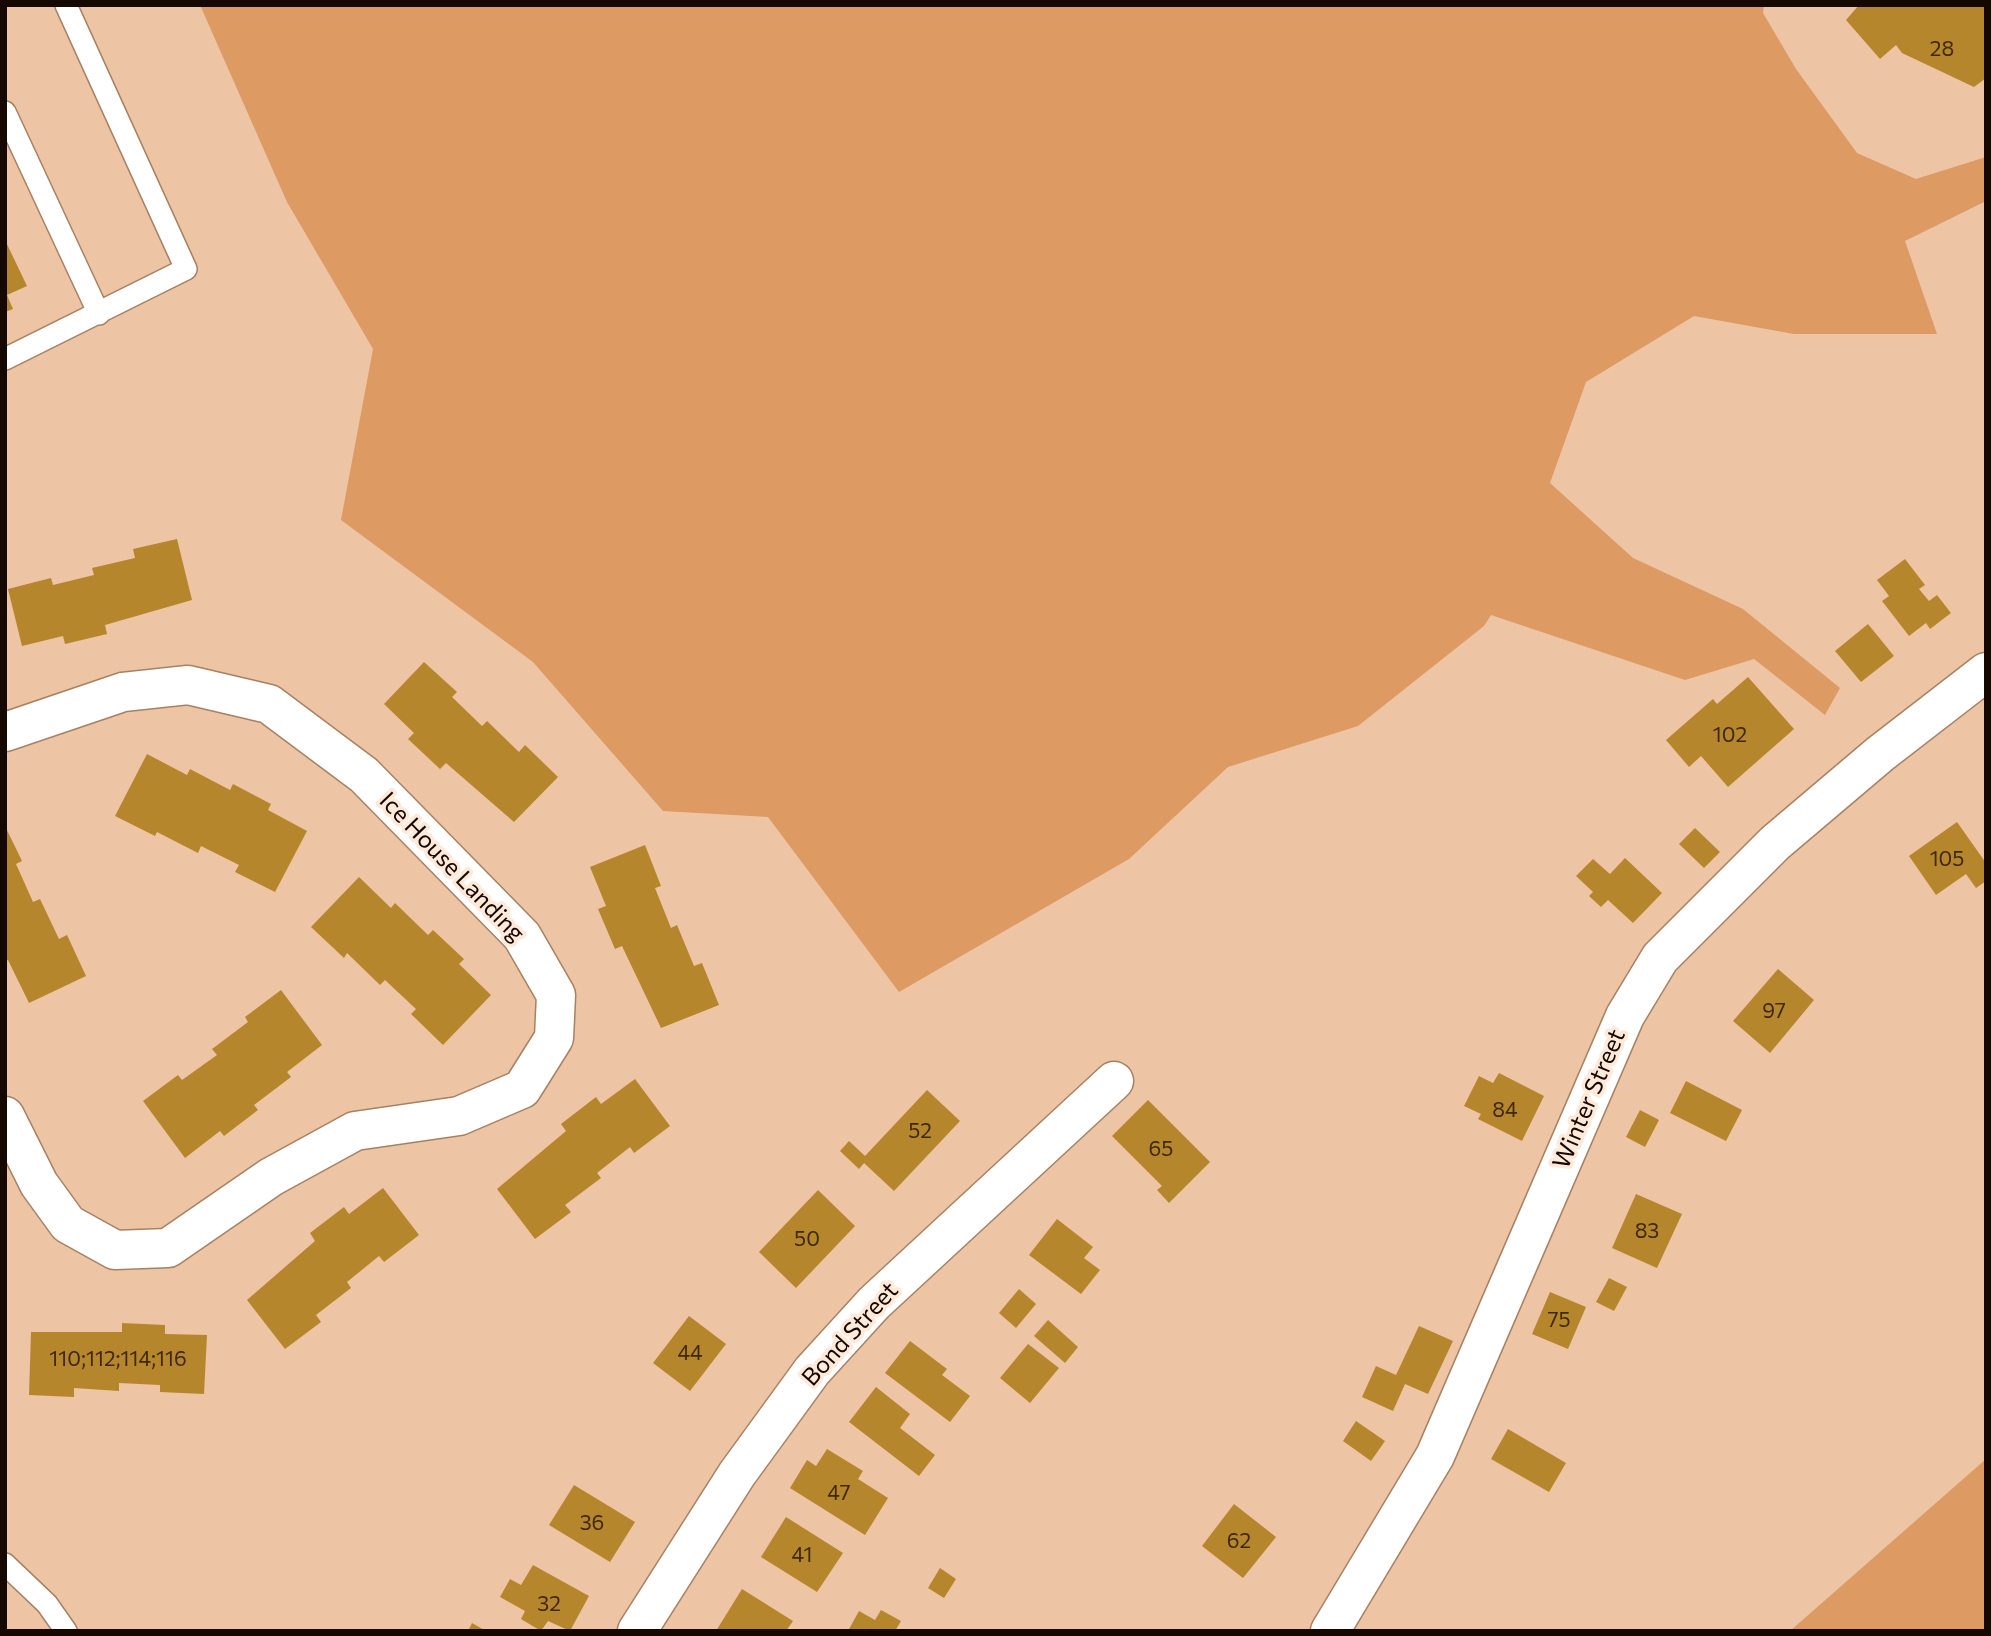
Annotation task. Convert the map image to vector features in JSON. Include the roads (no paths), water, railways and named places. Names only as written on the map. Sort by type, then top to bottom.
[{"type":"street","name":"Winter Street","points":[[1330,1631],[1435,1456],[1625,1016],[1660,958],[1775,843],[1880,754],[1986,672]]},
{"type":"street","name":"Ice House Landing","points":[[5,732],[123,692],[188,685],[269,704],[364,775],[522,936],[556,995],[554,1038],[522,1089],[459,1116],[355,1131],[271,1177],[168,1248],[114,1250],[68,1224],[39,1184],[5,1115]]},
{"type":"street","name":"Bond Street","points":[[637,1631],[737,1474],[812,1371],[874,1303],[1114,1081]]},
{"type":"lane","points":[[5,359],[186,269],[66,5]]},
{"type":"lane","points":[[5,112],[99,314]]},
{"type":"lane","points":[[5,1564],[47,1604],[66,1631]]}]
